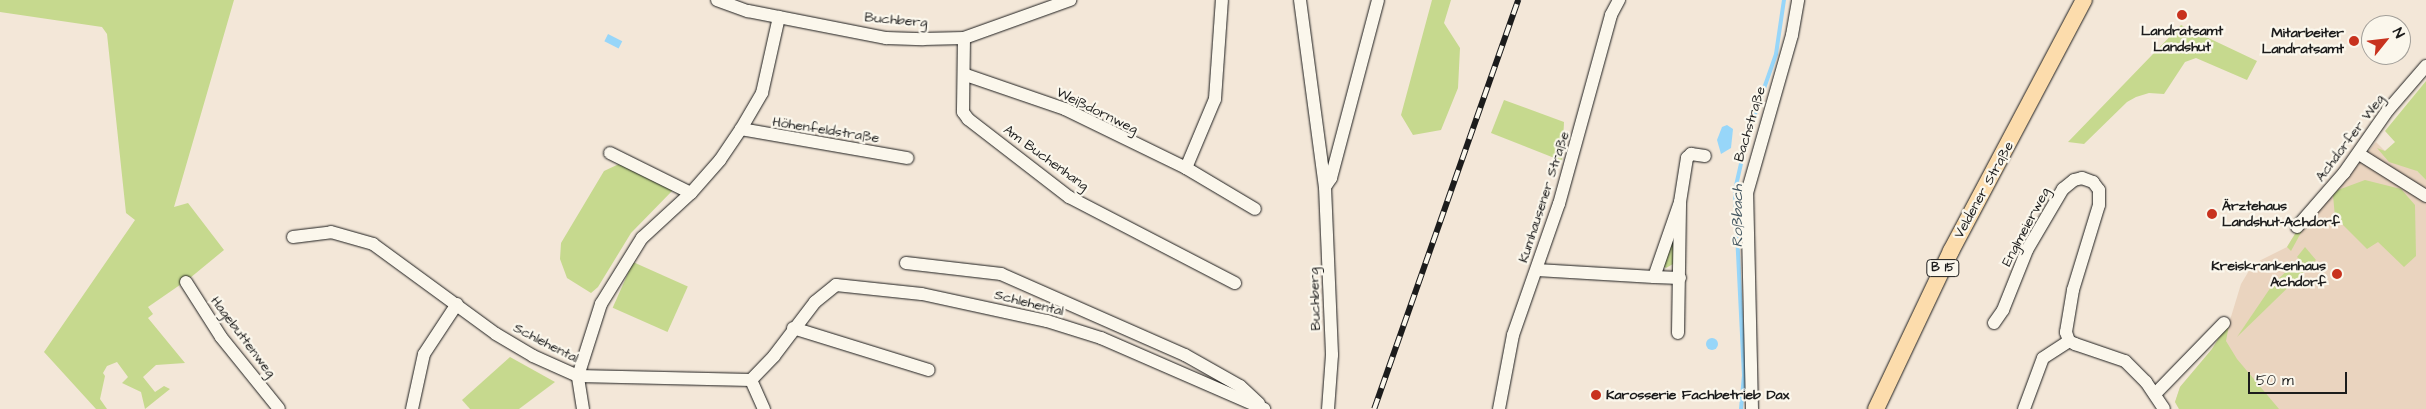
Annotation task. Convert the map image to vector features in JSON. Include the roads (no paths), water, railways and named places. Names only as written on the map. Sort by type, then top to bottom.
[{"type":"main road","name":"Veldener Straße","points":[[1876,409],[1951,251],[2084,0]]},
{"type":"street","name":"Buchberg","points":[[717,0],[779,17],[886,38],[964,38],[1070,0]]},
{"type":"street","points":[[1186,168],[1215,99],[1222,0]]},
{"type":"street","name":"Buchberg","points":[[1300,0],[1325,187],[1332,355],[1328,409]]},
{"type":"street","name":"Buchberg","points":[[1325,187],[1334,169],[1378,0]]},
{"type":"street","name":"Kumhausener Straße","points":[[1497,407],[1513,334],[1537,270],[1619,0]]},
{"type":"street","name":"Bachstraße","points":[[1752,409],[1747,193],[1792,35],[1798,0]]},
{"type":"street","name":"Höhenfeldstraße","points":[[578,376],[601,304],[619,272],[642,238],[690,193],[720,160],[762,93],[779,17]]},
{"type":"street","name":"Am Buchenhang","points":[[964,38],[966,75],[963,112],[968,119],[1069,197],[1235,283]]},
{"type":"street","name":"Achdorfer Weg","points":[[2297,227],[2359,154],[2388,110],[2426,66]]},
{"type":"street","name":"Weißdornweg","points":[[966,75],[1065,109],[1186,168],[1255,209]]},
{"type":"street","name":"Höhenfeldstraße","points":[[741,129],[907,158]]},
{"type":"street","points":[[610,153],[690,193]]},
{"type":"street","points":[[1678,334],[1680,202],[1687,158],[1691,154],[1705,156]]},
{"type":"street","points":[[2359,154],[2426,196]]},
{"type":"street","name":"Englmeierweg","points":[[1994,323],[2003,310],[2028,250],[2063,189],[2082,178],[2097,185],[2099,205],[2073,290],[2066,332],[2069,341]]},
{"type":"street","points":[[1654,277],[1680,202]]},
{"type":"street","name":"Schlehental","points":[[293,237],[330,232],[373,244],[496,334],[533,356],[578,376],[751,380],[774,356],[793,328],[836,285],[922,294],[1046,321],[1101,338],[1263,408]]},
{"type":"street","name":"Schlehental","points":[[906,263],[1001,274],[1185,355],[1240,386],[1263,408]]},
{"type":"street","points":[[1537,270],[1680,278]]},
{"type":"street","name":"Hagebuttenweg","points":[[186,282],[221,338],[274,407]]},
{"type":"street","points":[[412,409],[424,354],[457,304]]},
{"type":"street","points":[[2155,394],[2224,323]]},
{"type":"street","points":[[793,328],[929,370]]},
{"type":"street","points":[[2024,409],[2043,358],[2069,341],[2125,362],[2155,394],[2164,409]]},
{"type":"street","points":[[578,376],[583,409]]},
{"type":"street","points":[[751,380],[764,409]]},
{"type":"water","points":[[608,34],[622,41],[619,48],[604,41]]},
{"type":"water","points":[[1727,125],[1733,129],[1731,148],[1721,154],[1717,140],[1722,127]]},
{"type":"water","points":[[1710,338],[1714,338],[1718,344],[1714,350],[1710,350],[1706,346],[1706,342]]},
{"type":"waterway","name":"Roßbach","points":[[1741,409],[1744,376],[1735,190],[1747,137],[1776,54],[1784,0]]},
{"type":"railway","points":[[1374,409],[1518,0]]},
{"type":"place","name":"Landratsamt Landshut","points":[[2182,15]]},
{"type":"place","name":"Mitarbeiter Landratsamt","points":[[2354,41]]},
{"type":"place","name":"Ärztehaus Landshut-Achdorf","points":[[2212,214]]},
{"type":"place","name":"Kreiskrankenhaus Achdorf","points":[[2337,274]]},
{"type":"place","name":"Karosserie Fachbetrieb Dax","points":[[1596,395]]}]
